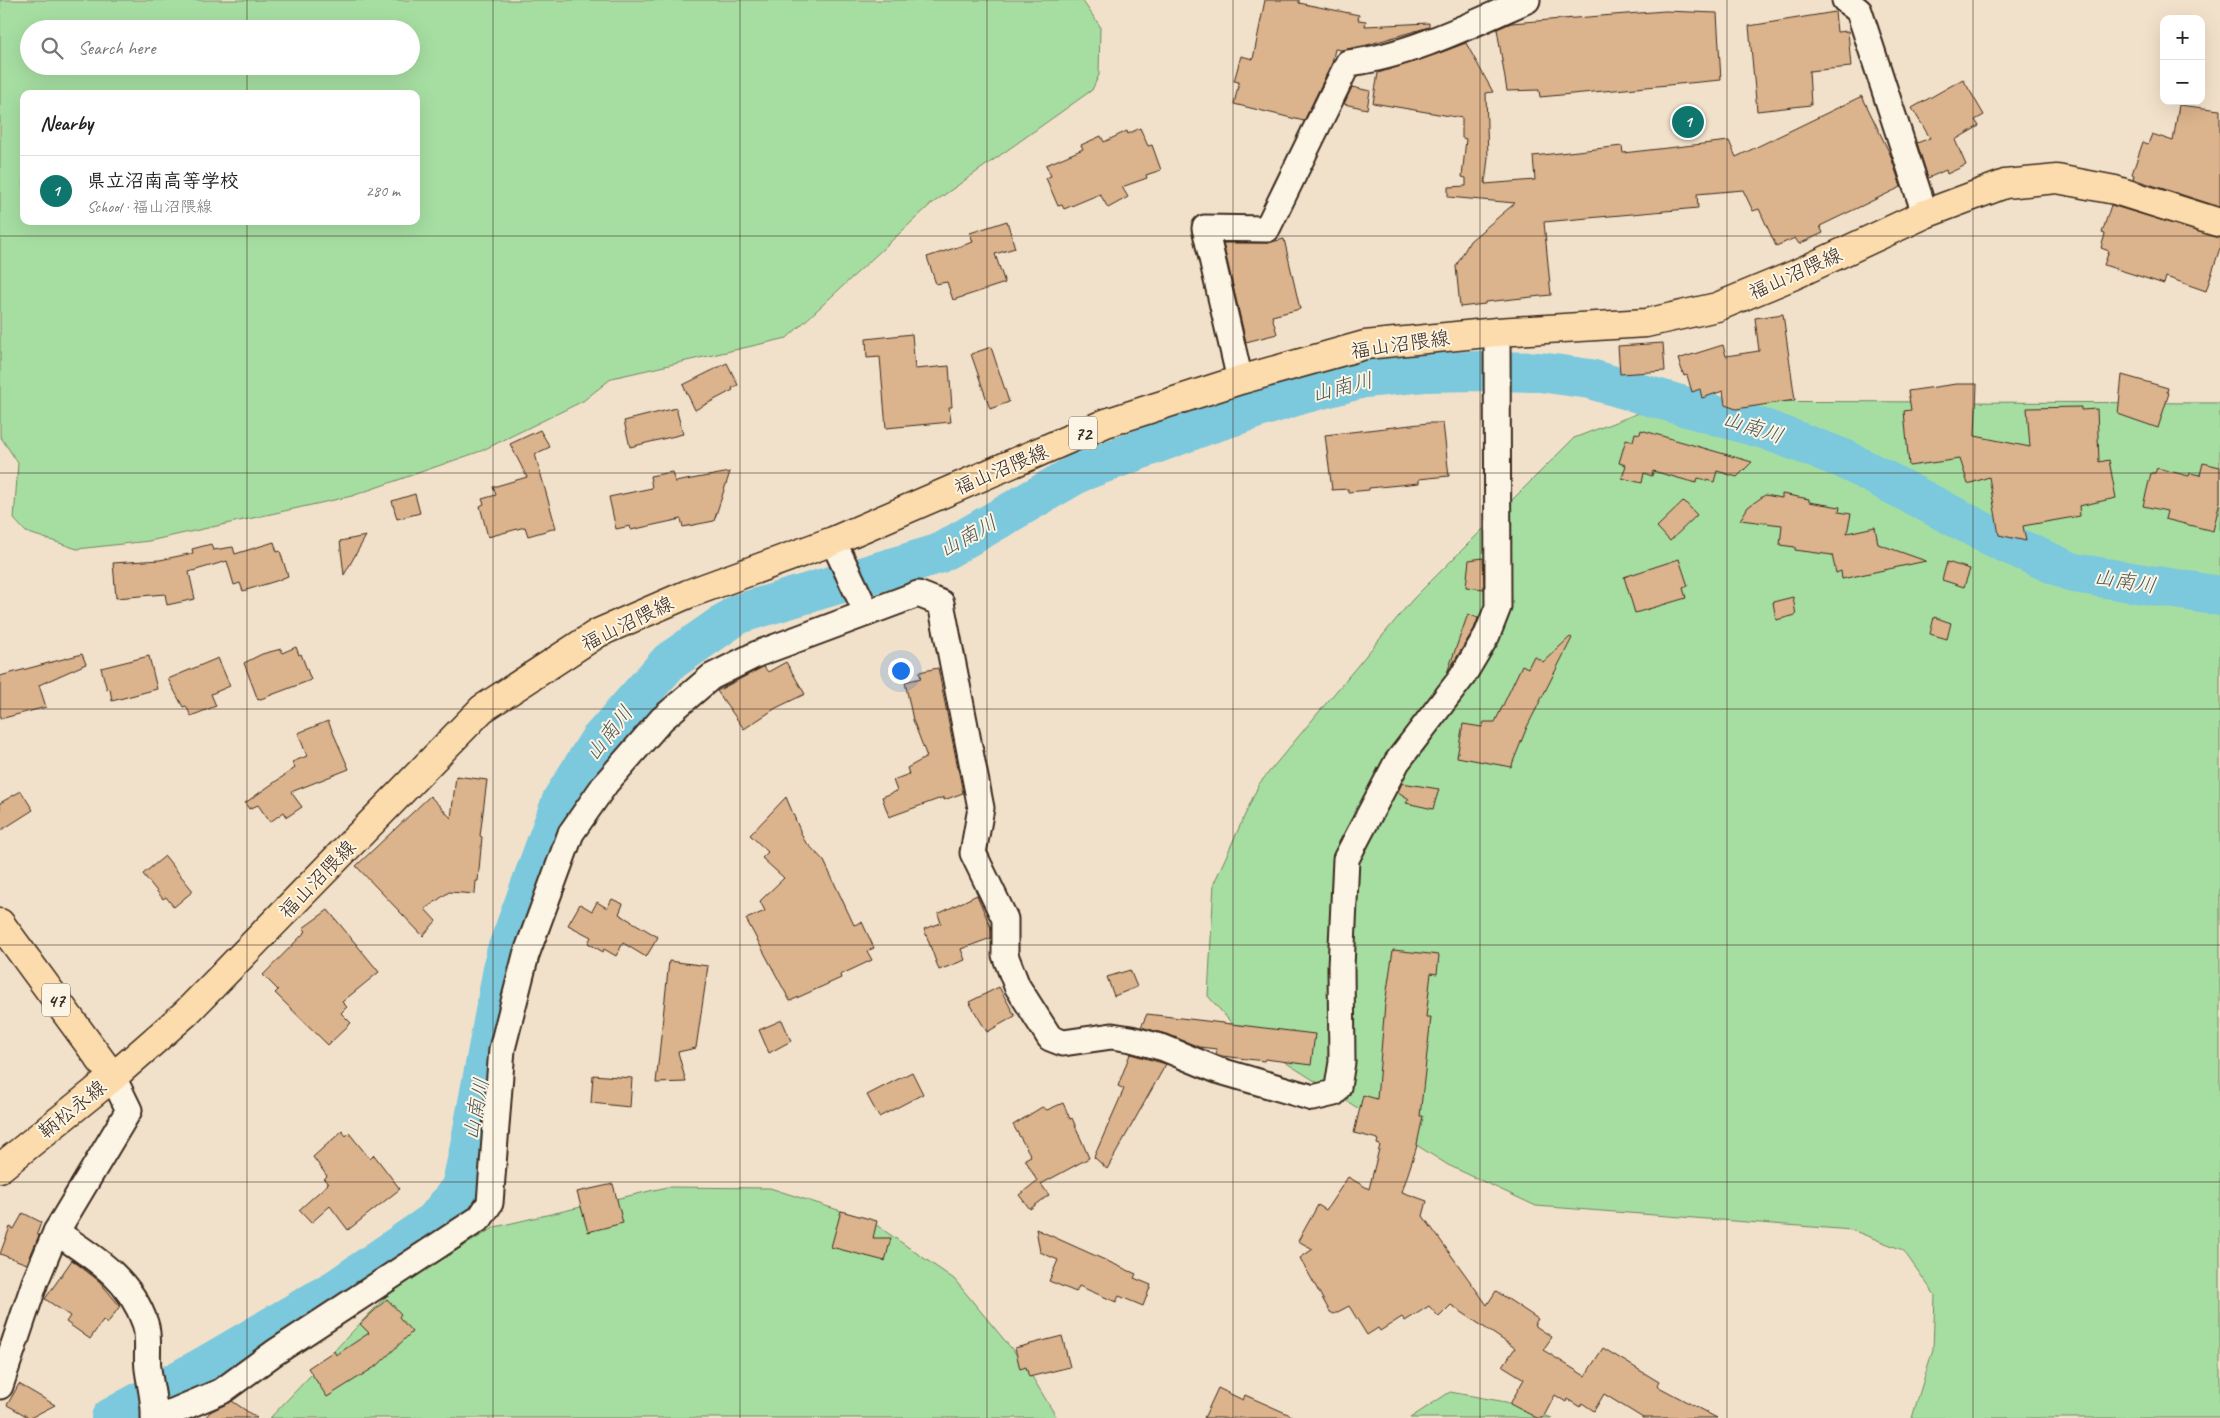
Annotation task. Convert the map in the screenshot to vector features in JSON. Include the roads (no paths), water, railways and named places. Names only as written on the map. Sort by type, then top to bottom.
[{"type":"main road","name":"福山沼隈線","points":[[113,1077],[186,1012],[482,709],[598,633],[688,594],[833,541],[1106,423],[1240,380],[1365,344],[1497,340],[1646,324],[1717,307],[1792,276],[1924,214],[2005,184],[2057,179],[2114,190],[2220,223]]},
{"type":"main road","name":"鞆松永線","points":[[0,923],[113,1077],[0,1168]]},
{"type":"street","points":[[1240,380],[1205,228],[1267,229],[1348,63],[1363,61],[1436,40],[1527,0]]},
{"type":"street","points":[[1845,0],[1859,11],[1924,214]]},
{"type":"street","points":[[56,1232],[101,1263],[129,1289],[146,1324],[147,1368],[156,1414],[222,1391],[274,1353],[480,1218],[490,1203],[502,1049],[526,955],[571,833],[606,783],[662,718],[711,677],[757,654],[865,610],[918,594],[941,603],[981,808],[973,853],[1005,919],[1005,955],[1017,986],[1050,1038],[1063,1044],[1112,1036],[1130,1039],[1164,1048],[1217,1070],[1313,1098],[1334,1093],[1338,1086],[1342,1062],[1342,967],[1346,859],[1397,762],[1462,677],[1487,635],[1498,607],[1497,340]]},
{"type":"street","points":[[833,541],[865,610]]},
{"type":"street","points":[[0,1386],[35,1282],[56,1232],[129,1110],[113,1077]]},
{"type":"waterway","name":"山南川","points":[[111,1418],[205,1366],[338,1288],[435,1221],[461,1188],[506,953],[562,800],[599,741],[669,662],[738,614],[938,554],[1080,472],[1206,425],[1299,395],[1364,378],[1424,372],[1540,372],[1590,379],[1767,430],[1844,459],[2001,541],[2074,573],[2220,596]]},
{"type":"place","name":"県立沼南高等学校","points":[[1688,122]]}]
